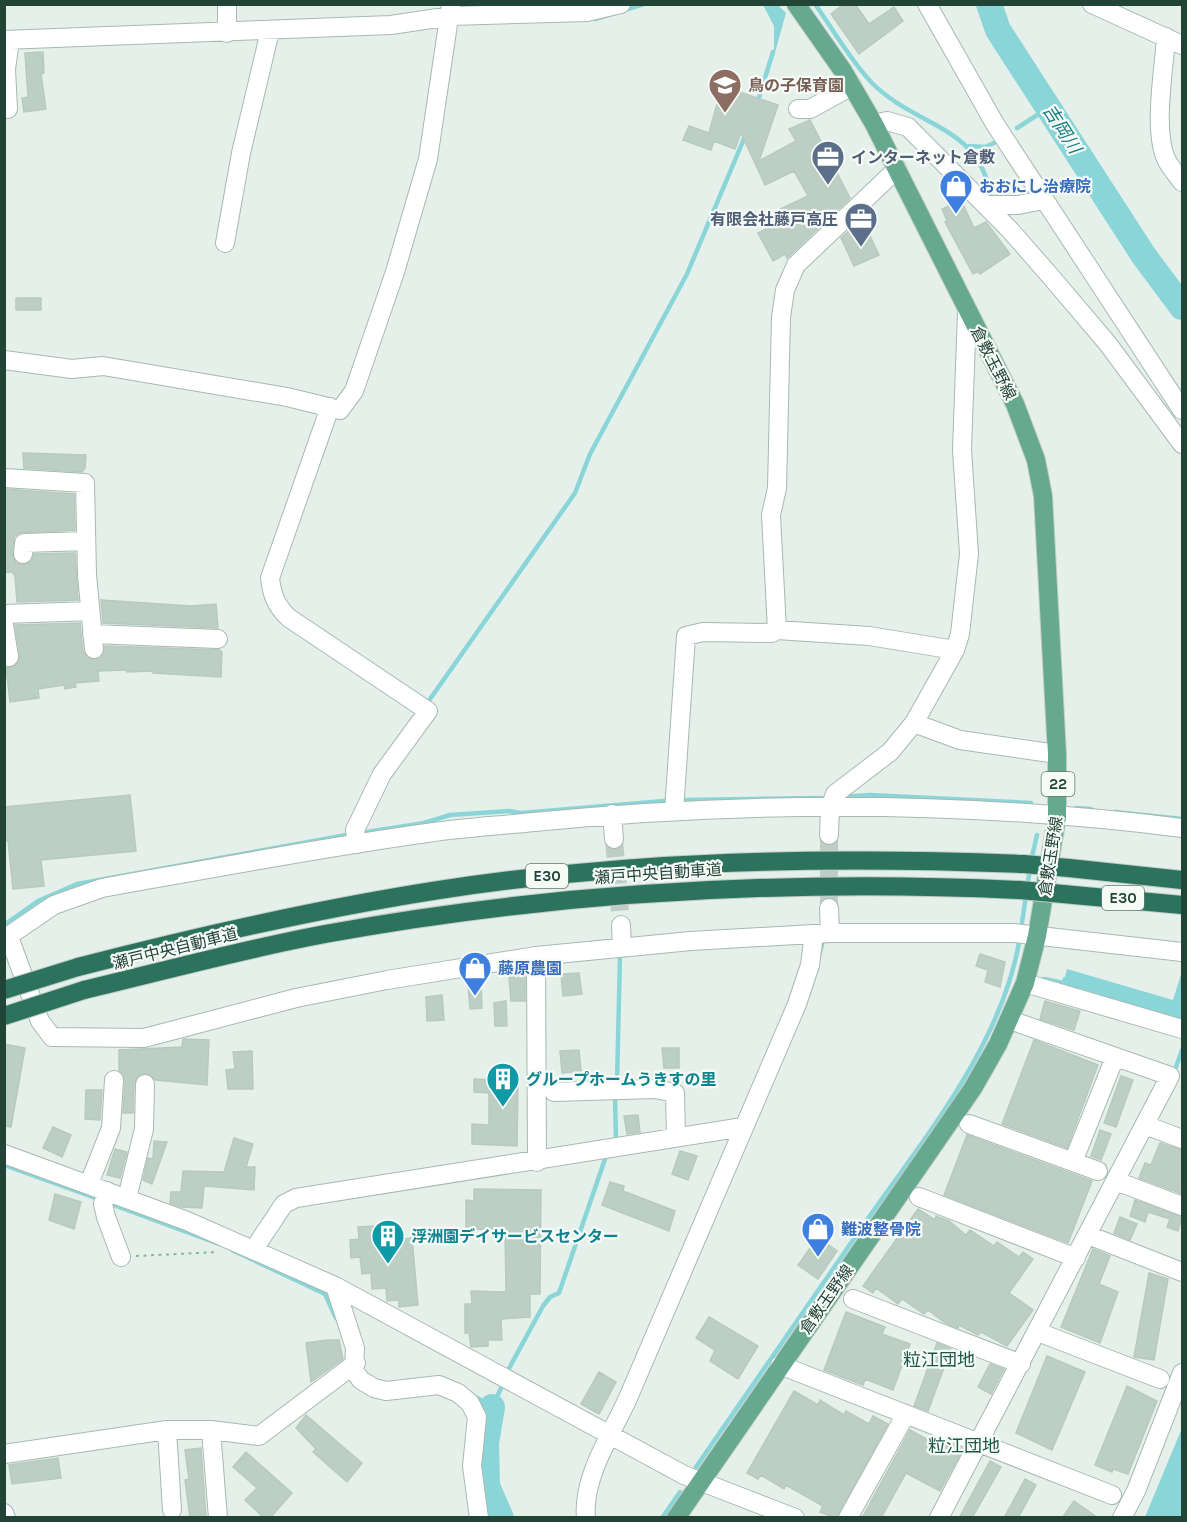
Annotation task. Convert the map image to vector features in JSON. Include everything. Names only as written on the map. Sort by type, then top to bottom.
[{"type":"highway","name":"瀬戸中央自動車道","points":[[4,990],[78,967],[211,933],[320,910],[554,875],[652,867],[817,859],[1024,864],[1182,880]]},
{"type":"highway","name":"瀬戸中央自動車道","points":[[4,1016],[84,990],[324,934],[445,914],[556,900],[655,891],[817,885],[1020,890],[1182,905]]},
{"type":"main road","name":"倉敷玉野線","points":[[676,1518],[973,1088],[1010,1020],[1024,983],[1026,934],[1057,817],[1057,754],[1047,530],[1036,460],[1015,404],[874,124],[852,86],[796,4]]},
{"type":"street","points":[[227,4],[227,33]]},
{"type":"street","points":[[8,109],[7,40],[391,25],[451,10],[586,12],[621,4]]},
{"type":"street","points":[[927,4],[969,81],[1182,410]]},
{"type":"street","points":[[1092,4],[1174,41],[1161,121],[1162,142],[1166,159],[1182,182]]},
{"type":"street","points":[[4,360],[72,369],[103,366],[340,410],[354,391],[395,272],[428,159],[451,10]]},
{"type":"street","points":[[225,243],[242,153],[270,31]]},
{"type":"street","points":[[798,109],[810,109],[852,86]]},
{"type":"street","points":[[874,124],[887,121],[908,127],[992,208],[1100,336],[1182,444]]},
{"type":"street","points":[[777,630],[771,515],[777,488],[781,317],[785,290],[796,265],[897,169]]},
{"type":"street","points":[[992,208],[1044,200]]},
{"type":"street","points":[[829,835],[830,808],[835,794],[890,752],[914,723],[955,650],[960,634],[969,554],[962,450],[967,311]]},
{"type":"street","points":[[330,407],[270,578],[272,594],[279,609],[289,618],[428,711],[382,774],[356,837]]},
{"type":"street","points":[[4,478],[86,483],[86,541],[93,641],[218,639]]},
{"type":"street","points":[[23,554],[24,543],[86,541]]},
{"type":"street","points":[[4,614],[90,611]]},
{"type":"street","points":[[674,811],[686,636],[703,632],[772,633],[777,630],[869,636],[955,650]]},
{"type":"street","points":[[914,723],[960,740],[1057,754]]},
{"type":"street","points":[[1182,828],[1119,820],[955,809],[830,808],[612,814],[422,833],[356,837],[102,888],[54,905],[7,938],[40,1021],[52,1037],[144,1038],[308,996],[387,980],[536,956],[622,948],[822,934],[1026,934],[1182,952]]},
{"type":"street","points":[[612,814],[614,839]]},
{"type":"street","points":[[586,1518],[585,1506],[590,1485],[797,1004],[829,909]]},
{"type":"street","points":[[621,925],[622,948]]},
{"type":"street","points":[[536,956],[537,1162]]},
{"type":"street","points":[[1024,983],[1182,1029]]},
{"type":"street","points":[[939,1518],[981,1443],[1170,1076],[1010,1020]]},
{"type":"street","points":[[1073,1162],[1115,1057]]},
{"type":"street","points":[[89,1184],[111,1128],[114,1080]]},
{"type":"street","points":[[127,1198],[144,1129],[145,1084]]},
{"type":"street","points":[[554,1092],[655,1089],[675,1093],[676,1137]]},
{"type":"street","points":[[969,1124],[1098,1171]]},
{"type":"street","points":[[1145,1125],[1182,1139]]},
{"type":"street","points":[[254,1249],[284,1204],[296,1198],[537,1162],[743,1127]]},
{"type":"street","points":[[4,1154],[89,1184],[105,1198],[122,1257]]},
{"type":"street","points":[[1116,1180],[1182,1206]]},
{"type":"street","points":[[919,1197],[1076,1258]]},
{"type":"street","points":[[105,1198],[127,1198],[254,1249],[335,1286],[611,1437],[701,1481],[795,1518]]},
{"type":"street","points":[[1088,1235],[1182,1272]]},
{"type":"street","points":[[335,1286],[350,1330],[356,1363],[354,1371],[361,1380],[374,1388],[386,1391],[439,1385],[458,1393],[470,1403],[477,1418],[472,1466],[479,1518]]},
{"type":"street","points":[[853,1299],[1021,1364]]},
{"type":"street","points":[[1038,1332],[1160,1379]]},
{"type":"street","points":[[4,1454],[167,1430],[211,1430],[259,1436],[356,1363]]},
{"type":"street","points":[[780,1365],[1112,1495]]},
{"type":"street","points":[[1122,1518],[1140,1481],[1182,1373]]},
{"type":"street","points":[[848,1518],[906,1414]]},
{"type":"street","points":[[167,1430],[172,1510]]},
{"type":"street","points":[[211,1430],[218,1518]]},
{"type":"street","points":[[4,1513],[6,1518]]},
{"type":"path","points":[[122,1257],[221,1252]]},
{"type":"water","points":[[763,5],[778,5],[786,13],[774,56],[774,26]]},
{"type":"water","points":[[1067,969],[1173,1000],[1182,971],[1181,1019],[1063,985]]},
{"type":"water","points":[[1182,1428],[1182,1517],[1145,1517]]},
{"type":"building","points":[[844,4],[855,4],[869,24],[894,7],[903,21],[859,54],[831,14]]},
{"type":"building","points":[[43,52],[44,73],[41,74],[46,109],[24,112],[22,98],[28,97],[25,53]]},
{"type":"building","points":[[722,86],[778,105],[759,161],[796,141],[789,129],[810,120],[850,198],[787,258],[785,254],[773,261],[758,233],[781,221],[776,211],[808,196],[794,171],[765,185],[741,133],[735,149],[714,141],[711,150],[683,140],[689,126],[709,133]]},
{"type":"building","points":[[961,200],[974,228],[986,222],[1010,254],[980,274],[978,271],[973,274],[945,222],[947,221],[942,209]]},
{"type":"building","name":"有限会社藤戸高圧","points":[[864,223],[879,255],[854,266],[841,238]]},
{"type":"building","points":[[16,298],[41,298],[41,310],[16,310]]},
{"type":"building","points":[[23,453],[86,455],[85,468],[82,472],[24,468]]},
{"type":"building","points":[[4,489],[74,494],[75,530],[19,533],[14,537],[12,553],[16,563],[23,565],[32,561],[34,554],[75,553],[78,600],[17,602],[15,576],[12,572],[4,573]]},
{"type":"building","points":[[101,600],[191,606],[216,604],[218,628],[103,623]]},
{"type":"building","points":[[80,623],[83,651],[90,659],[101,658],[105,646],[220,650],[222,652],[221,677],[153,673],[153,671],[98,671],[99,681],[75,683],[76,687],[65,689],[64,685],[38,689],[39,698],[10,702],[6,668],[16,665],[20,656],[15,625]]},
{"type":"building","points":[[130,795],[136,851],[41,860],[44,886],[13,889],[8,841],[4,841],[4,807]]},
{"type":"building","points":[[980,954],[1005,962],[1000,987],[985,982],[988,970],[976,966]]},
{"type":"building","points":[[579,973],[582,994],[563,996],[561,974]]},
{"type":"building","points":[[525,976],[525,1001],[511,1001],[509,977]]},
{"type":"building","name":"藤原農園","points":[[481,984],[482,1008],[470,1009],[468,985]]},
{"type":"building","points":[[442,995],[444,1020],[427,1021],[426,997]]},
{"type":"building","points":[[506,1001],[507,1026],[495,1026],[494,1003]]},
{"type":"building","points":[[1045,1001],[1080,1011],[1074,1030],[1040,1019]]},
{"type":"building","points":[[183,1039],[209,1040],[207,1085],[155,1080],[150,1074],[140,1074],[134,1083],[133,1113],[123,1113],[125,1081],[119,1070],[119,1050],[182,1047]]},
{"type":"building","points":[[1034,1040],[1098,1065],[1067,1148],[1002,1124]]},
{"type":"building","points":[[4,1044],[25,1048],[11,1127],[4,1126]]},
{"type":"building","points":[[662,1048],[679,1048],[679,1068],[664,1068]]},
{"type":"building","points":[[579,1050],[581,1071],[562,1073],[560,1051]]},
{"type":"building","points":[[252,1051],[253,1089],[228,1089],[226,1070],[235,1069],[233,1052]]},
{"type":"building","points":[[1121,1076],[1133,1080],[1116,1127],[1104,1123]]},
{"type":"building","name":"グループホームうきすの里","points":[[474,1079],[518,1081],[517,1146],[472,1144],[472,1124],[489,1125],[489,1093],[474,1092]]},
{"type":"building","points":[[86,1090],[102,1090],[100,1120],[85,1119]]},
{"type":"building","points":[[638,1115],[640,1132],[627,1134],[624,1116]]},
{"type":"building","points":[[53,1127],[71,1135],[62,1157],[43,1148]]},
{"type":"building","points":[[1100,1130],[1111,1134],[1101,1160],[1091,1156]]},
{"type":"building","points":[[967,1135],[1092,1181],[1068,1243],[944,1195]]},
{"type":"building","points":[[234,1138],[253,1144],[246,1167],[255,1167],[254,1190],[204,1186],[202,1208],[181,1207],[170,1203],[171,1192],[181,1192],[183,1171],[224,1172]]},
{"type":"building","points":[[154,1141],[167,1142],[152,1184],[143,1180],[148,1158],[153,1159]]},
{"type":"building","points":[[1160,1143],[1182,1150],[1182,1194],[1139,1178],[1145,1163],[1151,1165]]},
{"type":"building","points":[[115,1149],[127,1152],[120,1178],[107,1175]]},
{"type":"building","points":[[680,1151],[697,1156],[688,1180],[672,1174]]},
{"type":"building","points":[[610,1182],[624,1186],[623,1191],[675,1211],[669,1231],[602,1205]]},
{"type":"building","points":[[474,1189],[541,1190],[540,1294],[530,1294],[530,1317],[501,1319],[502,1340],[488,1340],[488,1346],[471,1347],[469,1333],[465,1333],[465,1304],[472,1304],[471,1291],[506,1292],[505,1230],[466,1229],[466,1200],[474,1201]]},
{"type":"building","points":[[55,1194],[81,1202],[74,1229],[49,1220]]},
{"type":"building","points":[[1135,1200],[1182,1217],[1178,1231],[1167,1227],[1170,1219],[1148,1212],[1145,1222],[1130,1216]]},
{"type":"building","points":[[918,1209],[935,1220],[936,1216],[949,1221],[966,1235],[970,1230],[994,1246],[997,1242],[1019,1257],[1023,1252],[1033,1259],[1009,1293],[1033,1310],[1007,1346],[981,1332],[978,1335],[959,1325],[958,1328],[944,1322],[928,1310],[924,1314],[902,1299],[898,1304],[876,1288],[873,1293],[863,1286]]},
{"type":"building","points":[[1120,1217],[1137,1224],[1130,1240],[1114,1233]]},
{"type":"building","name":"浮洲園デイサービスセンター","points":[[375,1226],[377,1241],[412,1238],[418,1305],[399,1307],[399,1300],[387,1301],[386,1288],[372,1289],[371,1273],[362,1274],[360,1257],[351,1258],[350,1240],[359,1239],[358,1227]]},
{"type":"building","name":"難波整骨院","points":[[818,1237],[837,1251],[818,1279],[798,1265]]},
{"type":"building","points":[[1093,1249],[1110,1256],[1099,1284],[1118,1292],[1100,1343],[1061,1327]]},
{"type":"building","points":[[1149,1273],[1168,1279],[1154,1360],[1134,1357]]},
{"type":"building","points":[[846,1312],[885,1327],[882,1334],[910,1344],[893,1390],[865,1379],[863,1385],[824,1370]]},
{"type":"building","points":[[709,1317],[758,1346],[738,1379],[710,1361],[715,1350],[696,1338]]},
{"type":"building","points":[[339,1340],[343,1359],[311,1382],[306,1343]]},
{"type":"building","points":[[937,1343],[951,1349],[928,1411],[914,1406]]},
{"type":"building","points":[[1047,1356],[1085,1372],[1052,1450],[1016,1433]]},
{"type":"building","points":[[990,1364],[1004,1369],[991,1394],[978,1387]]},
{"type":"building","points":[[599,1372],[616,1382],[599,1414],[581,1404]]},
{"type":"building","points":[[1127,1386],[1157,1401],[1128,1474],[1113,1469],[1112,1472],[1095,1465]]},
{"type":"building","points":[[794,1391],[818,1405],[820,1400],[844,1415],[846,1411],[869,1424],[873,1416],[888,1424],[836,1518],[820,1512],[823,1506],[786,1485],[784,1489],[761,1475],[758,1479],[747,1473]]},
{"type":"building","points":[[306,1415],[362,1463],[347,1482],[313,1452],[316,1449],[296,1428]]},
{"type":"building","points":[[910,1430],[935,1444],[938,1439],[963,1449],[940,1491],[906,1473],[881,1518],[862,1518]]},
{"type":"building","points":[[201,1448],[206,1518],[190,1518],[185,1480],[189,1479],[185,1450]]},
{"type":"building","points":[[246,1452],[292,1493],[270,1518],[264,1518],[245,1500],[257,1488],[233,1467]]},
{"type":"building","points":[[58,1458],[61,1478],[12,1484],[9,1465]]},
{"type":"building","points":[[990,1461],[1001,1467],[972,1518],[959,1518]]},
{"type":"building","points":[[1025,1479],[1036,1485],[1018,1518],[1004,1518]]},
{"type":"building","points":[[1074,1501],[1098,1518],[1062,1518]]},
{"type":"waterway","points":[[595,19],[644,4]]},
{"type":"waterway","points":[[815,4],[850,56],[872,83],[890,98],[962,142],[975,157],[985,176],[991,201]]},
{"type":"waterway","name":"吉岡川","points":[[989,4],[998,30],[1144,256],[1182,307]]},
{"type":"waterway","points":[[757,104],[773,52]]},
{"type":"waterway","points":[[1017,128],[1048,108]]},
{"type":"waterway","points":[[428,702],[575,493],[590,454],[687,274],[746,134]]},
{"type":"waterway","points":[[969,146],[985,147],[994,143]]},
{"type":"waterway","points":[[842,797],[870,795],[1031,803]]},
{"type":"waterway","points":[[681,800],[822,798]]},
{"type":"waterway","points":[[360,833],[424,823],[450,815],[509,811],[521,813],[664,801]]},
{"type":"waterway","points":[[1076,808],[1091,809]]},
{"type":"waterway","points":[[1115,812],[1182,819]]},
{"type":"waterway","points":[[4,925],[38,901],[77,884],[352,834]]},
{"type":"waterway","points":[[1031,861],[1037,835]]},
{"type":"waterway","points":[[1027,888],[1030,869]]},
{"type":"waterway","points":[[1021,929],[1026,896]]},
{"type":"waterway","points":[[696,1467],[957,1091],[996,1016],[1011,977],[1020,937]]},
{"type":"waterway","points":[[819,956],[823,941]]},
{"type":"waterway","points":[[617,1082],[620,955]]},
{"type":"waterway","points":[[1044,979],[1064,983],[1065,979]]},
{"type":"waterway","points":[[1176,1067],[1182,1050]]},
{"type":"waterway","points":[[615,1096],[616,1144]]},
{"type":"waterway","points":[[506,1374],[543,1306],[550,1297],[559,1293],[605,1159]]},
{"type":"waterway","points":[[4,1165],[101,1200]]},
{"type":"waterway","points":[[108,1203],[219,1244]]},
{"type":"waterway","points":[[232,1250],[325,1294],[336,1318]]},
{"type":"waterway","points":[[472,1395],[492,1407],[504,1382]]},
{"type":"waterway","points":[[492,1407],[486,1443],[487,1486],[501,1518]]},
{"type":"waterway","points":[[662,1518],[680,1492]]},
{"type":"tunnel","points":[[829,835],[829,908]]},
{"type":"tunnel","points":[[614,839],[621,925]]},
{"type":"place","name":"鳥の子保育園","points":[[725,114]]},
{"type":"place","name":"インターネット倉敷","points":[[828,186]]},
{"type":"place","name":"おおにし治療院","points":[[956,215]]},
{"type":"place","name":"有限会社藤戸高圧","points":[[861,248]]},
{"type":"place","name":"藤原農園","points":[[475,997]]},
{"type":"place","name":"グループホームうきすの里","points":[[503,1108]]},
{"type":"place","name":"難波整骨院","points":[[818,1258]]},
{"type":"place","name":"浮洲園デイサービスセンター","points":[[388,1265]]},
{"type":"district","name":"粒江団地","points":[[939,1360]]},
{"type":"district","name":"粒江団地","points":[[964,1446]]}]
